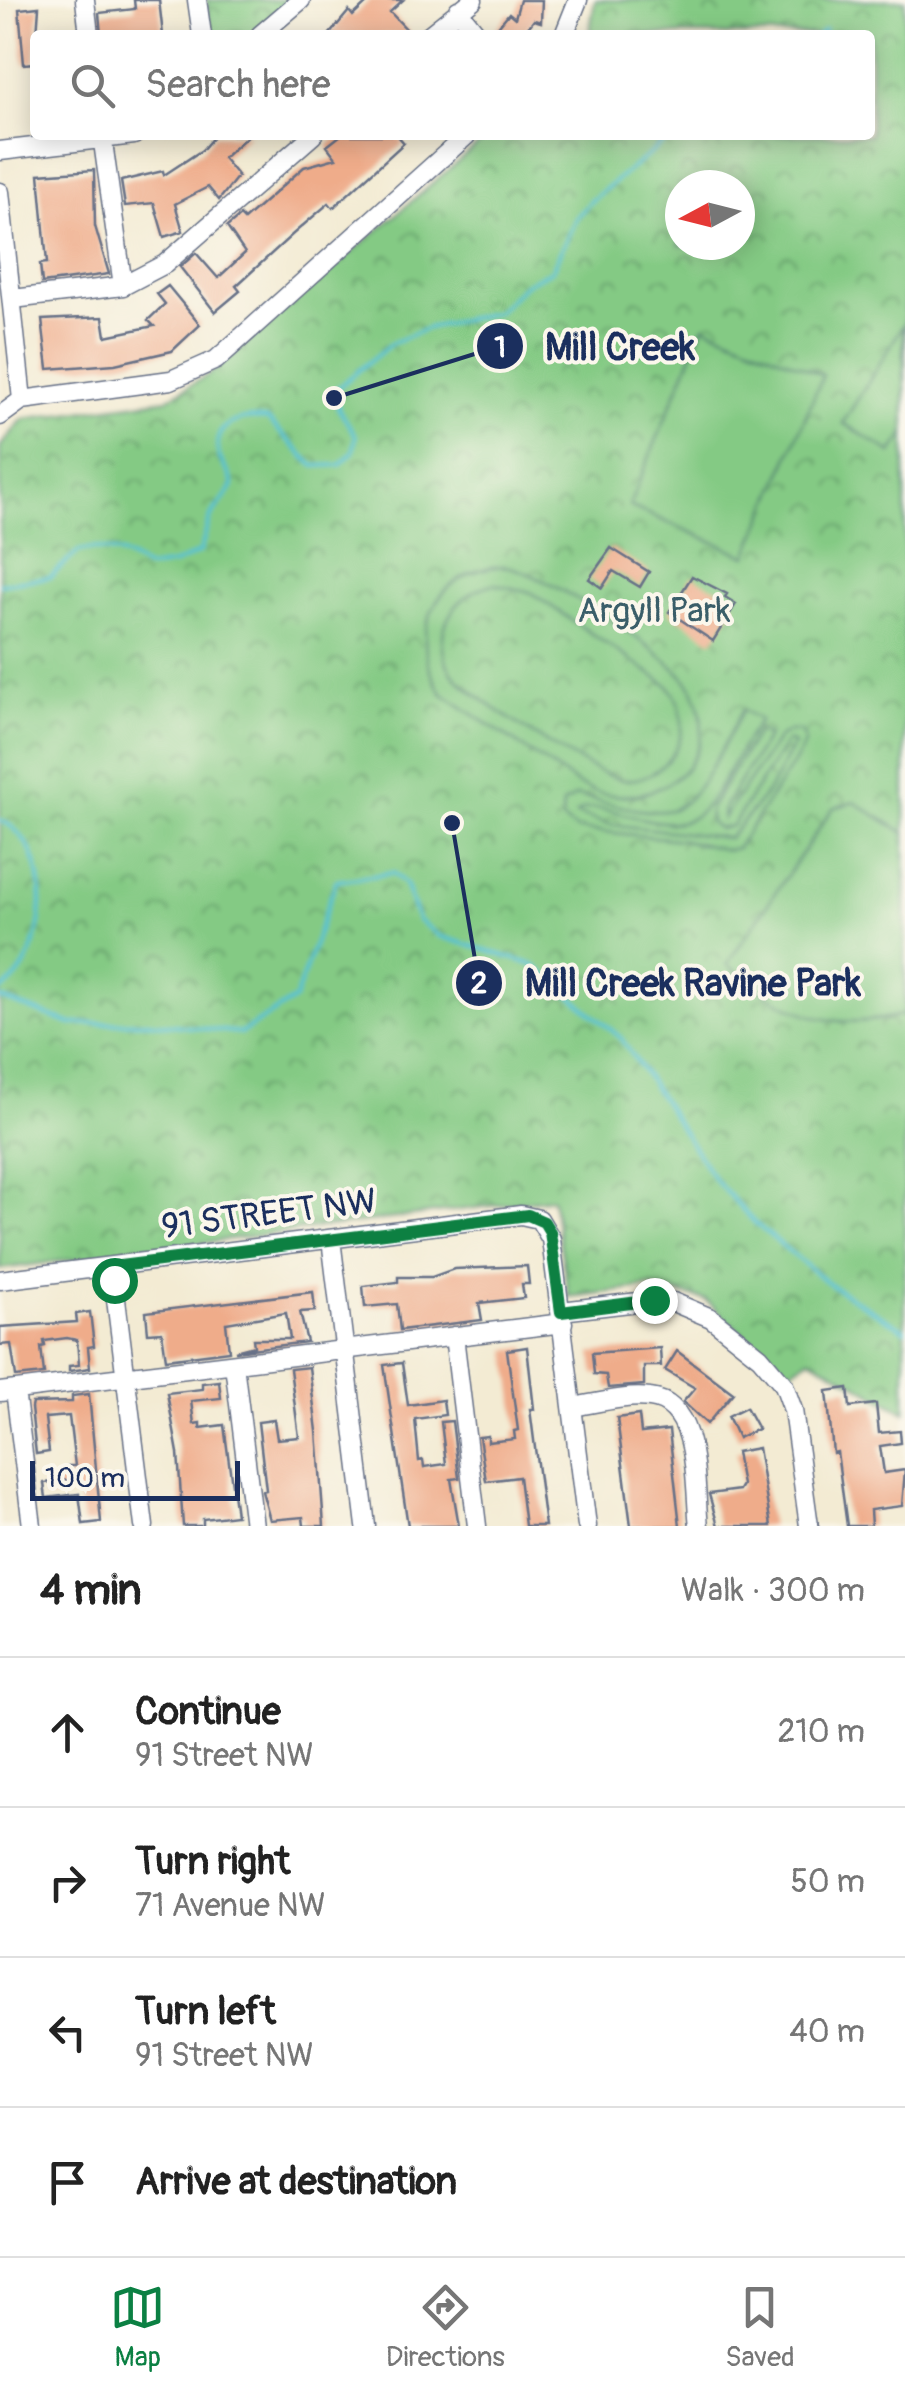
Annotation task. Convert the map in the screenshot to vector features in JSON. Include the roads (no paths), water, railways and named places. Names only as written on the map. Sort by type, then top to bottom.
[{"type":"street","points":[[85,0],[89,30]]},
{"type":"street","points":[[197,0],[201,30]]},
{"type":"street","points":[[266,30],[300,0]]},
{"type":"street","points":[[566,30],[578,0]]},
{"type":"street","points":[[435,30],[466,5],[476,30]]},
{"type":"street","points":[[0,151],[80,140]]},
{"type":"street","points":[[102,140],[123,286]]},
{"type":"street","points":[[13,299],[123,286],[164,264],[308,140]]},
{"type":"street","points":[[0,416],[22,400],[171,380],[216,360],[460,140]]},
{"type":"street","points":[[0,192],[22,400]]},
{"type":"street","name":"91 STREET NW","points":[[0,1280],[521,1215],[544,1222],[550,1232],[562,1317]]},
{"type":"street","points":[[331,1239],[366,1526]]},
{"type":"street","points":[[112,1267],[144,1526]]},
{"type":"street","points":[[32,1526],[8,1391],[454,1336],[662,1300],[711,1318],[760,1357],[784,1385],[796,1421],[809,1526]]},
{"type":"street","points":[[562,1317],[588,1526]]},
{"type":"street","points":[[454,1336],[477,1526]]},
{"type":"street","points":[[234,1364],[254,1526]]},
{"type":"street","points":[[573,1406],[648,1398],[672,1408],[687,1433],[699,1526]]},
{"type":"waterway","points":[[0,584],[50,577],[79,551],[93,548],[120,553],[148,568],[175,564],[200,552],[210,518],[233,486],[219,456],[219,436],[239,420],[268,420],[314,466],[340,465],[353,452],[356,436],[338,408],[336,389],[392,343],[428,328],[497,312],[525,284],[552,270],[576,218],[592,200],[667,140]]},
{"type":"waterway","points":[[0,820],[19,833],[32,853],[41,904],[30,956],[17,976],[0,991]]},
{"type":"waterway","points":[[0,998],[71,1024],[148,1022],[241,1033],[295,999],[336,881],[393,873],[405,884],[418,920],[439,936],[534,965],[621,1038],[715,1180],[756,1224],[829,1284],[905,1330]]},
{"type":"place","name":"Mill Creek","points":[[334,398]]},
{"type":"place","name":"Mill Creek Ravine Park","points":[[452,823]]},
{"type":"park label","name":"Argyll Park","points":[[654,611]]}]
